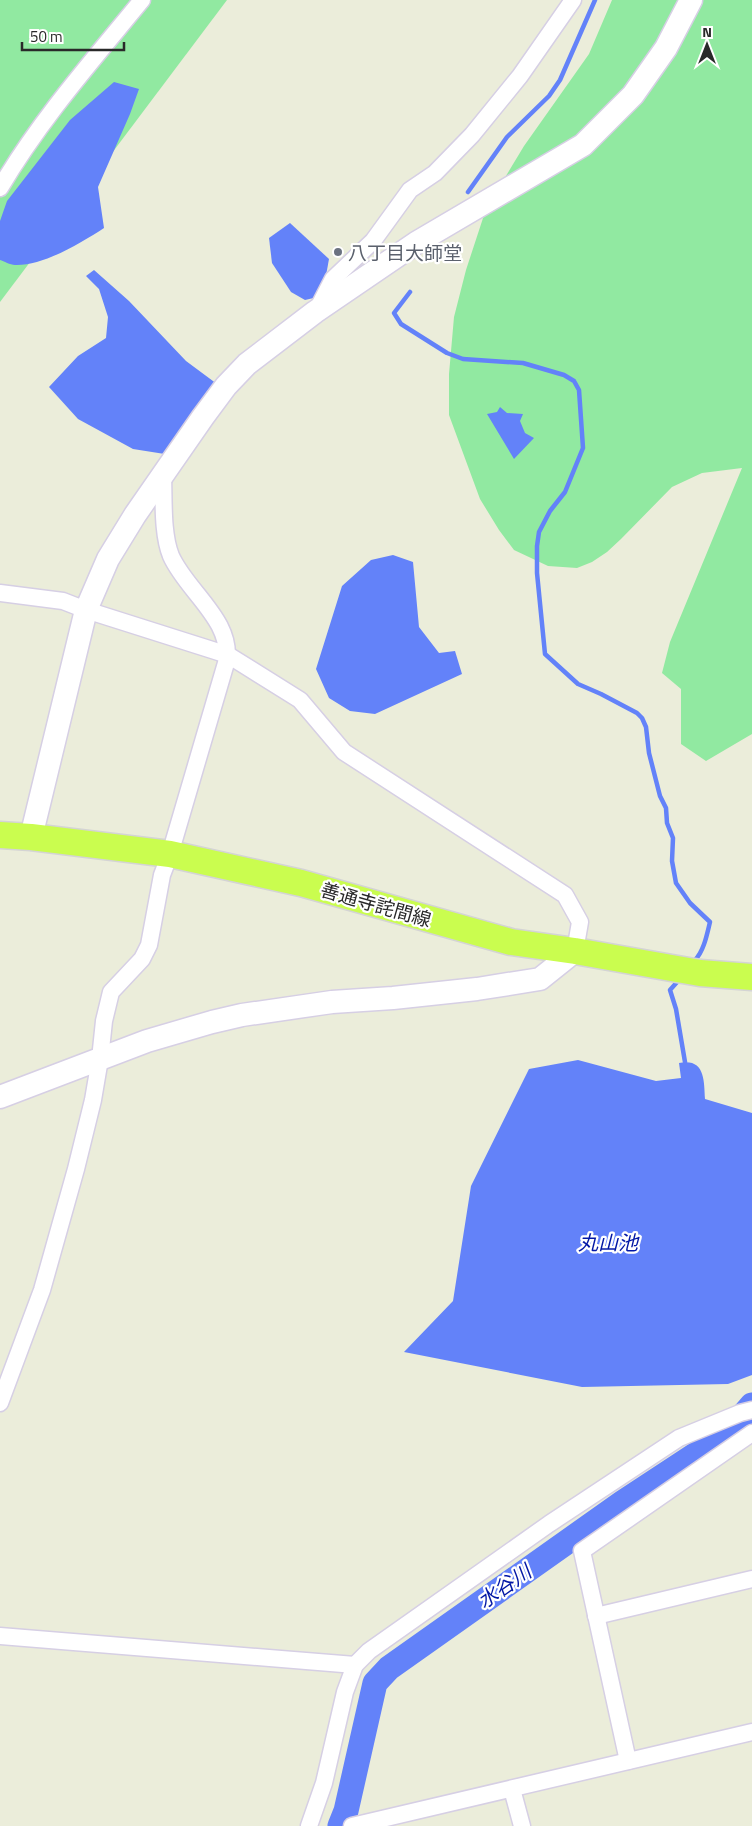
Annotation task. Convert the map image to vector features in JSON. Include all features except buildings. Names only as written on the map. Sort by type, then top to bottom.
[{"type":"main road","name":"善通寺詫間線","points":[[0,835],[170,854],[301,883],[510,942],[575,951],[700,973],[752,978]]},
{"type":"street","points":[[0,188],[19,156],[61,98],[142,0]]},
{"type":"street","points":[[316,312],[333,279],[372,241],[410,190],[435,173],[472,135],[520,76],[573,0]]},
{"type":"street","points":[[31,837],[86,610],[108,559],[135,515],[226,386],[247,364],[316,312],[416,243],[583,146],[633,95],[666,48],[691,0]]},
{"type":"street","points":[[0,1403],[42,1290],[91,1109],[100,1059],[104,1021],[111,992],[142,958],[150,944],[162,875],[170,854],[228,655],[225,639],[216,621],[179,572],[170,554],[166,534],[163,476]]},
{"type":"street","points":[[0,592],[63,600],[86,610],[228,655],[300,700],[344,752],[565,895],[580,922],[575,951],[540,979],[477,989],[332,1002],[242,1015],[147,1042],[0,1097]]},
{"type":"street","points":[[309,1826],[324,1783],[344,1692],[355,1665],[369,1651],[542,1530],[679,1438],[752,1410]]},
{"type":"street","points":[[628,1761],[582,1551],[752,1433]]},
{"type":"street","points":[[596,1616],[752,1579]]},
{"type":"street","points":[[0,1636],[355,1665]]},
{"type":"street","points":[[352,1826],[395,1821],[512,1789],[752,1732]]},
{"type":"street","points":[[512,1789],[522,1826]]},
{"type":"green space","points":[[0,0],[227,0],[0,302]]},
{"type":"green space","points":[[612,0],[752,0],[752,734],[706,761],[681,744],[681,689],[662,673],[670,642],[742,468],[702,473],[672,487],[621,539],[592,562],[577,568],[548,566],[514,550],[499,530],[480,499],[449,415],[449,374],[454,317],[466,270],[486,209],[524,146],[589,54]]},
{"type":"water","points":[[114,82],[139,89],[98,187],[104,228],[73,247],[37,262],[15,265],[0,260],[0,221],[7,201],[70,120]]},
{"type":"water","points":[[290,223],[329,259],[323,292],[318,297],[305,300],[291,292],[272,263],[269,238]]},
{"type":"water","points":[[94,270],[129,301],[186,361],[217,384],[171,455],[133,449],[78,419],[49,387],[78,356],[106,338],[108,317],[99,289],[86,276]]},
{"type":"water","points":[[500,407],[507,413],[523,414],[520,421],[525,433],[534,438],[514,459],[487,414],[497,412]]},
{"type":"water","points":[[393,555],[413,562],[419,627],[439,653],[455,651],[462,674],[375,714],[350,711],[329,698],[316,669],[342,586],[371,560]]},
{"type":"water","name":"丸山池","points":[[578,1060],[656,1081],[681,1078],[679,1063],[688,1062],[698,1067],[701,1072],[705,1099],[752,1113],[752,1375],[728,1384],[582,1387],[404,1352],[453,1301],[471,1186],[529,1069]]},
{"type":"waterway","points":[[468,192],[507,137],[549,96],[560,80],[595,0]]},
{"type":"waterway","points":[[410,292],[394,313],[401,324],[447,353],[463,359],[523,363],[564,375],[574,381],[579,390],[583,448],[565,492],[550,511],[539,532],[537,546],[537,573],[545,654],[578,684],[637,713],[642,718],[646,727],[649,753],[660,796],[666,808],[667,823],[673,838],[672,861],[676,883],[690,903],[710,922],[703,947],[695,960]]},
{"type":"waterway","points":[[678,981],[670,990],[676,1009],[685,1062]]},
{"type":"waterway","name":"水谷川","points":[[340,1826],[346,1811],[375,1683],[389,1668],[622,1503],[727,1434],[752,1405]]},
{"type":"place","name":"八丁目大師堂","points":[[338,252]]}]
